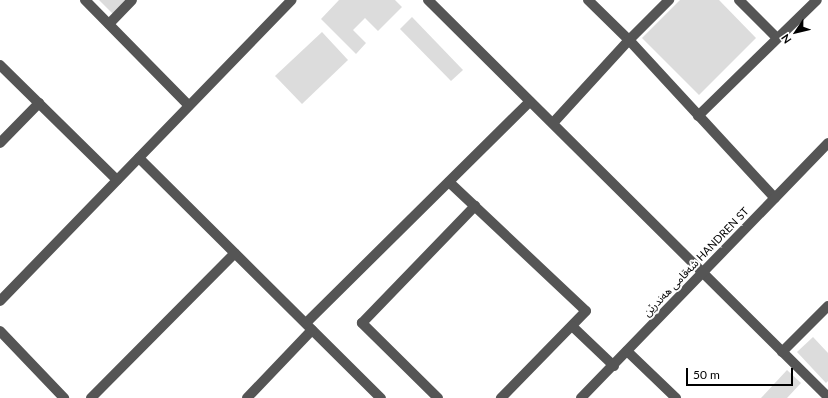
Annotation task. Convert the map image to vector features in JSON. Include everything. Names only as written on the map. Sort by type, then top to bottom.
[{"type":"street","points":[[85,0],[189,106]]},
{"type":"street","points":[[109,24],[132,0]]},
{"type":"street","points":[[0,301],[292,0]]},
{"type":"street","points":[[428,0],[554,123],[828,397]]},
{"type":"street","points":[[588,0],[629,40],[775,198]]},
{"type":"street","points":[[554,123],[629,40],[669,0]]},
{"type":"street","points":[[739,0],[776,38]]},
{"type":"street","points":[[698,116],[776,38],[818,0]]},
{"type":"street","points":[[0,65],[117,180]]},
{"type":"street","points":[[247,398],[309,327],[448,182],[530,101]]},
{"type":"street","points":[[0,143],[39,103]]},
{"type":"street","name":"شەقامی هەندرێن HANDREN ST","points":[[581,398],[614,366],[702,272],[828,143]]},
{"type":"street","points":[[139,158],[381,398]]},
{"type":"street","points":[[448,182],[586,311],[501,398]]},
{"type":"street","points":[[438,398],[362,323],[475,206]]},
{"type":"street","points":[[91,398],[235,253]]},
{"type":"street","points":[[782,352],[828,306]]},
{"type":"street","points":[[572,326],[614,366]]},
{"type":"street","points":[[0,331],[64,398]]},
{"type":"street","points":[[627,351],[676,398]]},
{"type":"shaded area","points":[[99,0],[128,0],[114,15]]},
{"type":"shaded area","points":[[339,0],[395,0],[402,7],[378,31],[365,18],[353,30],[366,43],[356,54],[321,19]]},
{"type":"shaded area","points":[[680,0],[719,0],[756,38],[699,95],[642,38]]},
{"type":"shaded area","points":[[412,17],[463,70],[451,81],[400,29]]},
{"type":"shaded area","points":[[322,32],[348,60],[302,104],[275,76]]},
{"type":"shaded area","points":[[813,337],[828,353],[828,381],[826,383],[797,352]]},
{"type":"shaded area","points":[[787,370],[801,383],[787,398],[761,398]]}]
